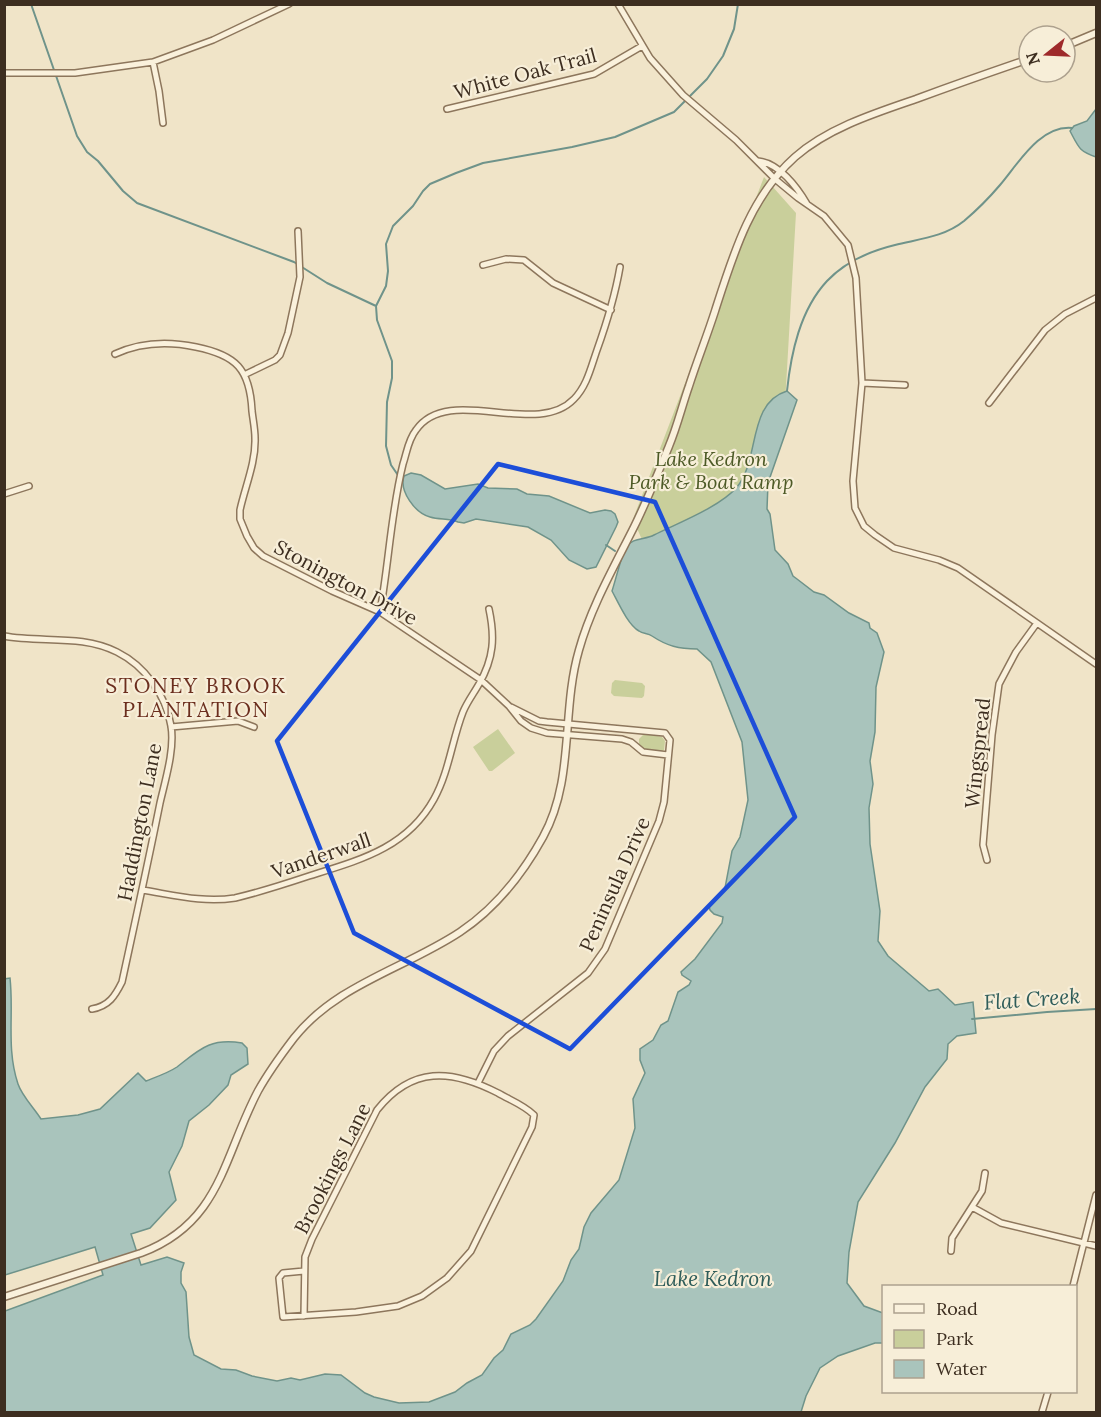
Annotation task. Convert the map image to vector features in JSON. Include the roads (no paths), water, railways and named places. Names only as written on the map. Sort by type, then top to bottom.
[{"type":"street","points":[[4,73],[90,72],[153,62],[213,40],[290,4]]},
{"type":"street","points":[[618,4],[642,46],[687,99],[758,161],[775,179],[836,228],[848,245],[853,262],[860,323],[862,383],[853,480],[855,508],[864,526],[874,536],[894,548],[939,560],[958,568],[1096,664]]},
{"type":"street","points":[[1077,41],[1096,33]]},
{"type":"street","name":"White Oak Trail","points":[[447,109],[594,74],[642,46]]},
{"type":"street","points":[[153,62],[163,123]]},
{"type":"street","points":[[4,1297],[158,1247],[175,1236],[208,1202],[220,1180],[258,1092],[277,1061],[307,1022],[346,992],[461,931],[491,907],[510,887],[544,835],[563,780],[572,677],[583,636],[639,516],[672,438],[736,246],[750,216],[780,172],[802,151],[831,134],[884,110],[1017,63]]},
{"type":"street","points":[[758,161],[766,162],[780,172],[801,193],[808,205]]},
{"type":"street","points":[[115,354],[147,344],[174,343],[210,349],[226,355],[246,374],[268,364],[280,355],[298,292],[300,261],[298,231]]},
{"type":"street","points":[[483,265],[506,259],[524,260],[553,283],[611,310]]},
{"type":"street","points":[[380,612],[399,480],[409,443],[415,431],[431,418],[450,411],[544,414],[552,413],[569,404],[581,391],[588,378],[611,310],[620,267]]},
{"type":"street","points":[[989,403],[1045,330],[1065,314],[1096,297]]},
{"type":"street","name":"Stonington Drive","points":[[246,374],[252,395],[255,439],[240,519],[254,548],[262,556],[380,612],[481,680],[509,706],[521,721],[531,728],[547,733],[567,735]]},
{"type":"street","points":[[862,383],[904,385]]},
{"type":"street","points":[[4,494],[29,486]]},
{"type":"street","name":"Vanderwall","points":[[142,890],[217,901],[235,898],[351,863],[394,844],[409,832],[434,800],[444,776],[464,709],[481,680],[492,649],[494,630],[489,609]]},
{"type":"street","name":"Wingspread","points":[[987,860],[983,845],[992,735],[999,684],[1037,623]]},
{"type":"street","name":"Haddington Lane","points":[[4,636],[96,644],[123,655],[145,672],[153,683],[165,705],[171,727],[172,739],[166,775],[122,982],[113,998],[106,1004],[92,1009]]},
{"type":"street","name":"Stonington Drive","points":[[509,706],[538,721],[568,723]]},
{"type":"street","points":[[171,727],[238,722],[254,727]]},
{"type":"street","name":"Peninsula Drive","points":[[478,1083],[494,1051],[508,1036],[588,973],[605,949],[659,821],[664,802],[670,740],[665,733],[568,723]]},
{"type":"street","points":[[628,741],[629,730]]},
{"type":"street","points":[[567,735],[628,741],[643,752],[668,755]]},
{"type":"street","name":"Brookings Lane","points":[[453,1075],[478,1083],[530,1111],[534,1114],[534,1120],[471,1251],[447,1278],[422,1296],[398,1306],[304,1316],[305,1257],[377,1110],[388,1096],[410,1082],[428,1076],[453,1075]]},
{"type":"street","points":[[951,1251],[952,1238],[982,1191],[985,1173]]},
{"type":"street","points":[[1073,1285],[1096,1195]]},
{"type":"street","points":[[972,1207],[1001,1223],[1096,1246]]},
{"type":"street","points":[[304,1271],[283,1273],[279,1278],[283,1317],[304,1316]]},
{"type":"street","points":[[1042,1413],[1047,1393]]},
{"type":"water","points":[[1096,109],[1096,157],[1080,148],[1070,131],[1074,126],[1087,121]]},
{"type":"water","name":"Lake Kedron","points":[[787,391],[797,400],[768,483],[767,509],[770,514],[775,550],[788,564],[793,576],[814,592],[824,595],[849,613],[869,623],[870,628],[877,633],[884,652],[876,687],[875,732],[870,761],[873,784],[869,808],[870,844],[880,911],[878,941],[888,956],[929,991],[938,989],[955,1005],[973,1002],[976,1033],[957,1036],[948,1044],[947,1059],[925,1087],[895,1143],[858,1202],[849,1252],[847,1283],[864,1306],[882,1313],[882,1343],[875,1343],[838,1356],[820,1368],[801,1412],[5,1412],[5,1311],[103,1275],[95,1247],[5,1275],[4,979],[10,978],[11,1044],[14,1071],[22,1093],[41,1119],[78,1115],[100,1109],[138,1073],[146,1081],[154,1078],[173,1069],[206,1046],[231,1042],[242,1043],[247,1048],[248,1064],[231,1075],[228,1085],[209,1105],[189,1121],[182,1146],[169,1172],[176,1200],[150,1228],[131,1234],[141,1265],[167,1257],[184,1263],[181,1283],[186,1292],[189,1337],[194,1355],[221,1369],[236,1370],[277,1381],[291,1378],[300,1380],[325,1374],[341,1375],[374,1397],[399,1403],[429,1402],[455,1392],[482,1375],[503,1350],[511,1334],[530,1325],[536,1319],[563,1281],[571,1260],[579,1249],[584,1227],[591,1213],[619,1180],[635,1128],[633,1099],[645,1073],[640,1060],[640,1049],[653,1040],[661,1025],[668,1021],[678,992],[691,981],[681,972],[695,959],[722,923],[723,917],[714,914],[709,906],[725,888],[732,851],[740,837],[748,800],[742,742],[711,662],[697,649],[673,646],[639,631],[627,619],[612,591],[626,547],[629,544],[650,537],[698,514],[720,501],[737,487],[749,462],[760,420],[774,397]]},
{"type":"water","points":[[411,473],[421,475],[445,489],[478,484],[488,488],[517,489],[527,494],[549,496],[590,513],[611,511],[618,522],[596,567],[587,569],[569,560],[551,540],[528,527],[476,519],[464,523],[424,515],[406,495],[404,476]]},
{"type":"waterway","points":[[31,4],[77,136],[87,152],[98,161],[123,191],[137,203],[294,262],[327,283],[376,306]]},
{"type":"waterway","points":[[402,481],[391,465],[386,446],[387,402],[392,378],[392,361],[377,320],[376,306],[386,286],[388,271],[386,244],[393,226],[430,184],[456,173],[483,163],[615,137],[674,112],[707,79],[723,56],[734,29],[738,4]]},
{"type":"waterway","points":[[787,391],[798,333],[810,305],[834,274],[867,254],[948,231],[969,217],[1040,139],[1060,129],[1072,128]]},
{"type":"waterway","points":[[606,545],[615,551]]},
{"type":"waterway","name":"Flat Creek","points":[[972,1019],[1096,1009]]},
{"type":"district","name":"STONEY BROOK PLANTATION","points":[[196,697]]},
{"type":"park label","name":"Lake Kedron Park & Boat Ramp","points":[[711,470]]}]
